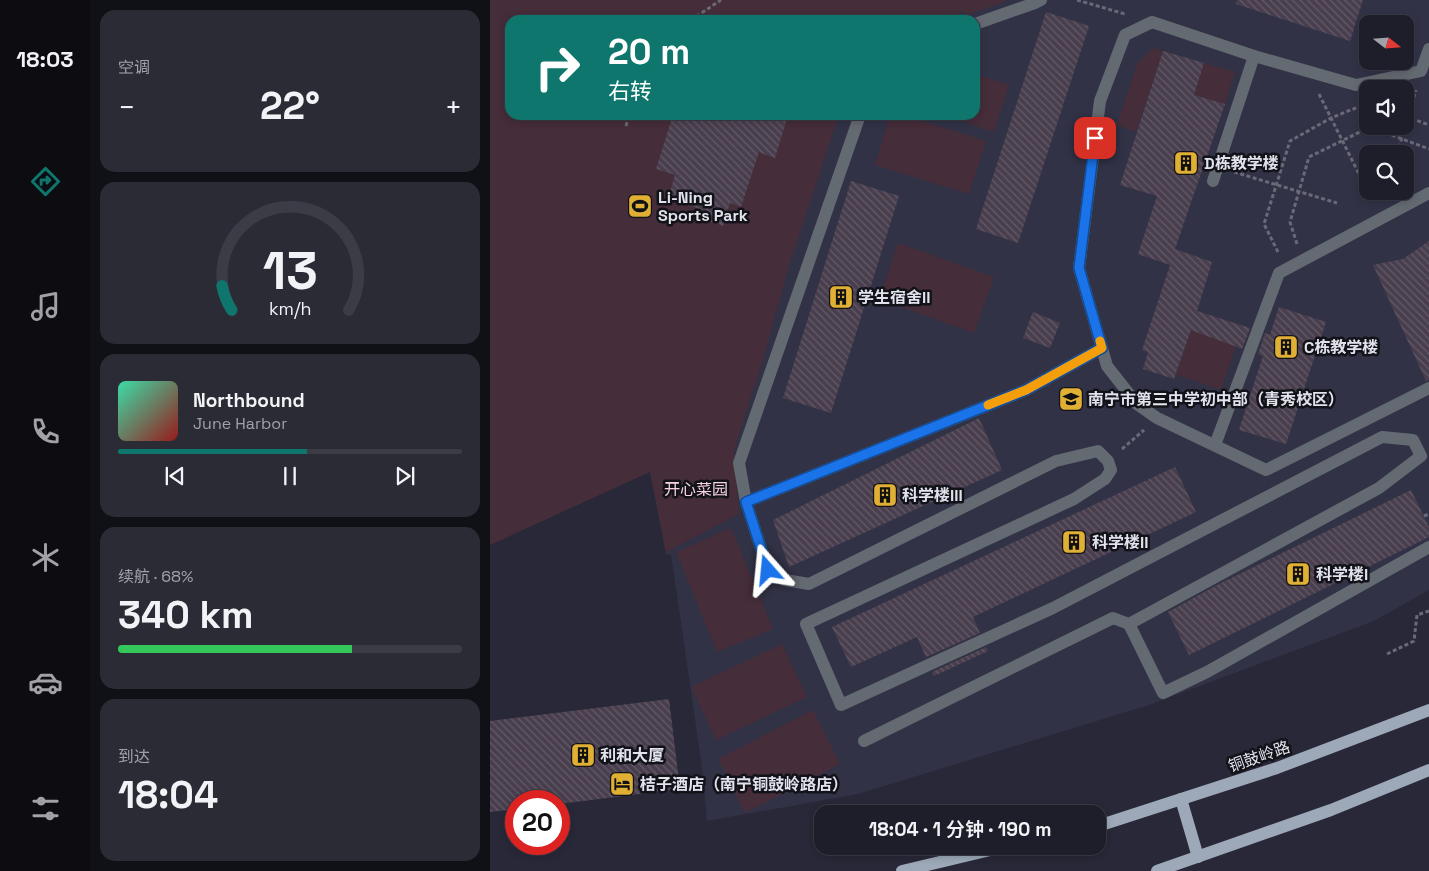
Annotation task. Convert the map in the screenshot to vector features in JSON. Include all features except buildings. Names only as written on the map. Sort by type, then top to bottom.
[{"type":"main road","name":"铜鼓岭路","points":[[1106,823],[1277,768],[1429,710]]},
{"type":"main road","points":[[1157,871],[1331,810],[1429,770]]},
{"type":"main road","points":[[1181,799],[1198,857]]},
{"type":"main road","points":[[902,871],[969,855]]},
{"type":"lane","points":[[980,22],[1036,4],[1041,0]]},
{"type":"lane","points":[[1429,49],[1421,71],[1356,85],[1254,56],[1152,22],[1125,35],[1100,101],[1079,268],[1107,366],[1137,404],[1158,418],[1266,470],[1429,388]]},
{"type":"lane","points":[[1213,181],[1254,56]]},
{"type":"lane","points":[[858,120],[739,463],[746,502],[768,570],[784,580],[808,584],[1056,461],[1098,451],[1108,461],[1111,470],[1105,479],[1074,499],[806,624],[841,706],[1053,608],[1382,437],[1413,440],[1421,456],[1380,488],[1129,624]]},
{"type":"lane","points":[[1215,446],[1279,273],[1429,193]]},
{"type":"lane","points":[[746,502],[1026,390],[1102,348]]},
{"type":"lane","points":[[864,741],[1113,618],[1129,624],[1163,693],[1206,672],[1429,547]]},
{"type":"path","points":[[698,15],[720,0]]},
{"type":"path","points":[[1076,0],[1152,22]]},
{"type":"path","points":[[1308,71],[1359,174]]},
{"type":"path","points":[[1414,92],[1421,71]]},
{"type":"path","points":[[1279,256],[1264,224],[1290,141],[1331,118],[1359,107]]},
{"type":"path","points":[[626,126],[628,120]]},
{"type":"path","points":[[1414,120],[1429,125]]},
{"type":"path","points":[[1297,245],[1290,222],[1310,157],[1370,127],[1429,149]]},
{"type":"path","points":[[1400,145],[1403,135]]},
{"type":"path","points":[[1218,168],[1337,203]]},
{"type":"path","points":[[1108,461],[1158,418]]},
{"type":"path","points":[[1424,516],[1429,514]]},
{"type":"path","points":[[1387,654],[1414,641],[1417,615],[1429,610]]},
{"type":"shaded area","name":"南宁市第三中学初中部（青秀校区）","points":[[979,0],[1429,0],[1429,590],[1374,621],[1149,705],[858,794],[707,821],[701,760],[671,554],[666,555],[650,472],[815,120],[980,120],[980,15],[955,15]]},
{"type":"green space","name":"Li-Ning Sports Park","points":[[490,0],[1008,0],[968,15],[964,11],[955,15],[505,15],[505,120],[837,120],[788,269],[764,356],[734,450],[739,514],[666,552],[650,472],[490,545]]},
{"type":"green space","points":[[1153,48],[1163,51],[1136,132],[1117,125],[1137,64]]},
{"type":"green space","points":[[1204,63],[1235,72],[1225,104],[1194,95]]},
{"type":"green space","points":[[980,76],[1009,85],[994,132],[957,120],[980,120]]},
{"type":"green space","points":[[888,120],[919,120],[986,141],[969,194],[875,165]]},
{"type":"green space","points":[[898,243],[994,277],[974,333],[879,299]]},
{"type":"green space","points":[[1193,326],[1236,346],[1221,390],[1176,374]]},
{"type":"green space","points":[[731,528],[773,629],[717,652],[676,552]]},
{"type":"green space","points":[[782,644],[807,697],[716,740],[691,687]]},
{"type":"green space","points":[[813,710],[840,764],[745,813],[718,759]]},
{"type":"slow traffic","points":[[988,405],[1026,390],[1102,348],[1100,341]]},
{"type":"place","name":"D栋教学楼","points":[[1186,163]]},
{"type":"place","name":"Li-Ning Sports Park","points":[[640,206]]},
{"type":"place","name":"学生宿舍II","points":[[841,297]]},
{"type":"place","name":"C栋教学楼","points":[[1286,347]]},
{"type":"place","name":"南宁市第三中学初中部（青秀校区）","points":[[1071,399]]},
{"type":"place","name":"科学楼III","points":[[885,495]]},
{"type":"place","name":"科学楼II","points":[[1074,542]]},
{"type":"place","name":"科学楼I","points":[[1298,574]]},
{"type":"place","name":"利和大厦","points":[[583,755]]},
{"type":"place","name":"桔子酒店（南宁铜鼓岭路店）","points":[[622,784]]},
{"type":"route","points":[[768,570],[746,502],[1026,390],[1102,348],[1079,268],[1095,138]]},
{"type":"park label","name":"开心菜园","points":[[696,489]]}]
